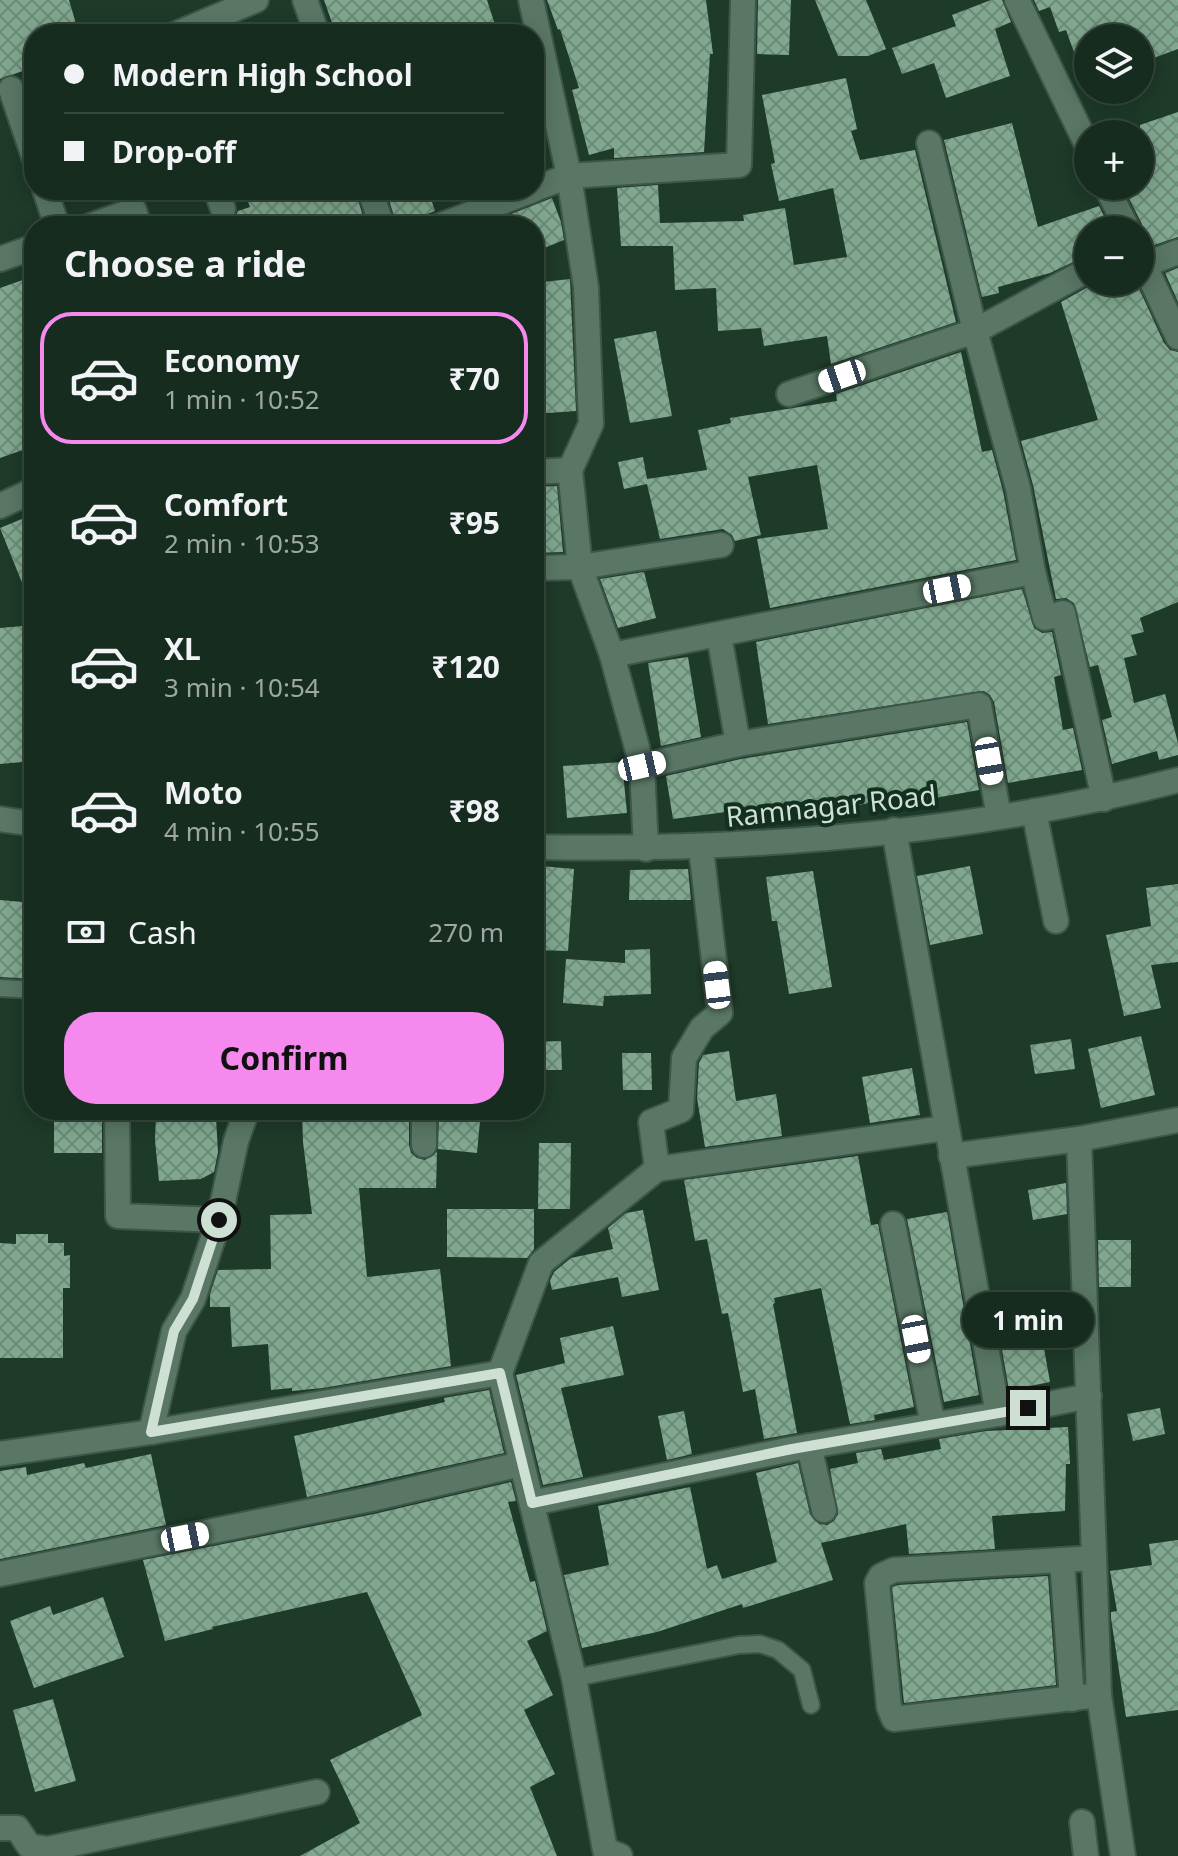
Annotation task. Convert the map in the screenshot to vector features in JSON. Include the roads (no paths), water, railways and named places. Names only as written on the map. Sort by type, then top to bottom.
[{"type":"street","points":[[200,24],[256,0]]},
{"type":"street","points":[[305,0],[313,24]]},
{"type":"street","points":[[531,0],[536,24]]},
{"type":"street","points":[[544,186],[569,176],[739,165],[743,0]]},
{"type":"street","points":[[1020,1],[1075,120]]},
{"type":"street","points":[[544,60],[569,176],[586,287],[591,424],[570,470],[580,567],[612,655],[642,766],[646,849]]},
{"type":"street","points":[[15,88],[24,121]]},
{"type":"street","points":[[929,143],[975,331],[1018,488],[1045,618],[1063,613],[1104,799]]},
{"type":"street","points":[[465,216],[507,200]]},
{"type":"street","points":[[118,216],[134,210],[136,216]]},
{"type":"street","points":[[0,259],[24,251]]},
{"type":"street","points":[[1154,258],[1178,252]]},
{"type":"street","points":[[789,394],[975,331],[1074,278]]},
{"type":"street","points":[[1154,286],[1178,337]]},
{"type":"street","points":[[544,471],[570,470]]},
{"type":"street","points":[[0,506],[24,495]]},
{"type":"street","points":[[544,568],[580,567],[721,545]]},
{"type":"street","points":[[612,655],[1033,572]]},
{"type":"street","points":[[719,635],[738,744]]},
{"type":"street","points":[[642,766],[738,744],[979,705],[999,817]]},
{"type":"street","name":"Ramnagar Road","points":[[544,847],[701,848],[894,830],[999,817],[1104,799],[1178,780]]},
{"type":"street","points":[[1034,811],[1056,921]]},
{"type":"street","points":[[0,819],[24,823]]},
{"type":"street","points":[[894,830],[998,1414]]},
{"type":"street","points":[[657,1169],[651,1122],[681,1110],[684,1058],[702,1028],[720,1013],[701,848]]},
{"type":"street","points":[[117,1120],[118,1216],[219,1220]]},
{"type":"street","points":[[151,1432],[174,1331],[193,1299],[219,1220],[243,1120]]},
{"type":"street","points":[[424,1120],[424,1145]]},
{"type":"street","points":[[951,1156],[1079,1139],[1178,1120]]},
{"type":"street","points":[[610,1854],[574,1678],[500,1373],[541,1263],[657,1169],[946,1128]]},
{"type":"street","points":[[1079,1139],[1099,1695],[1123,1856]]},
{"type":"street","points":[[893,1224],[933,1425]]},
{"type":"street","points":[[0,1454],[151,1432],[500,1373]]},
{"type":"street","points":[[532,1503],[809,1446],[1089,1396]]},
{"type":"street","points":[[809,1446],[824,1510]]},
{"type":"street","points":[[0,1574],[371,1499],[521,1464]]},
{"type":"street","points":[[1094,1558],[894,1570],[881,1576],[877,1583],[890,1714],[894,1719],[1099,1695]]},
{"type":"street","points":[[1062,1560],[1072,1699]]},
{"type":"street","points":[[0,1828],[17,1828],[29,1846],[48,1849],[317,1792]]},
{"type":"street","points":[[1082,1822],[1086,1856]]},
{"type":"lane","points":[[0,988],[24,989]]},
{"type":"lane","points":[[574,1678],[739,1645],[760,1644],[778,1650],[802,1670],[811,1705]]}]
